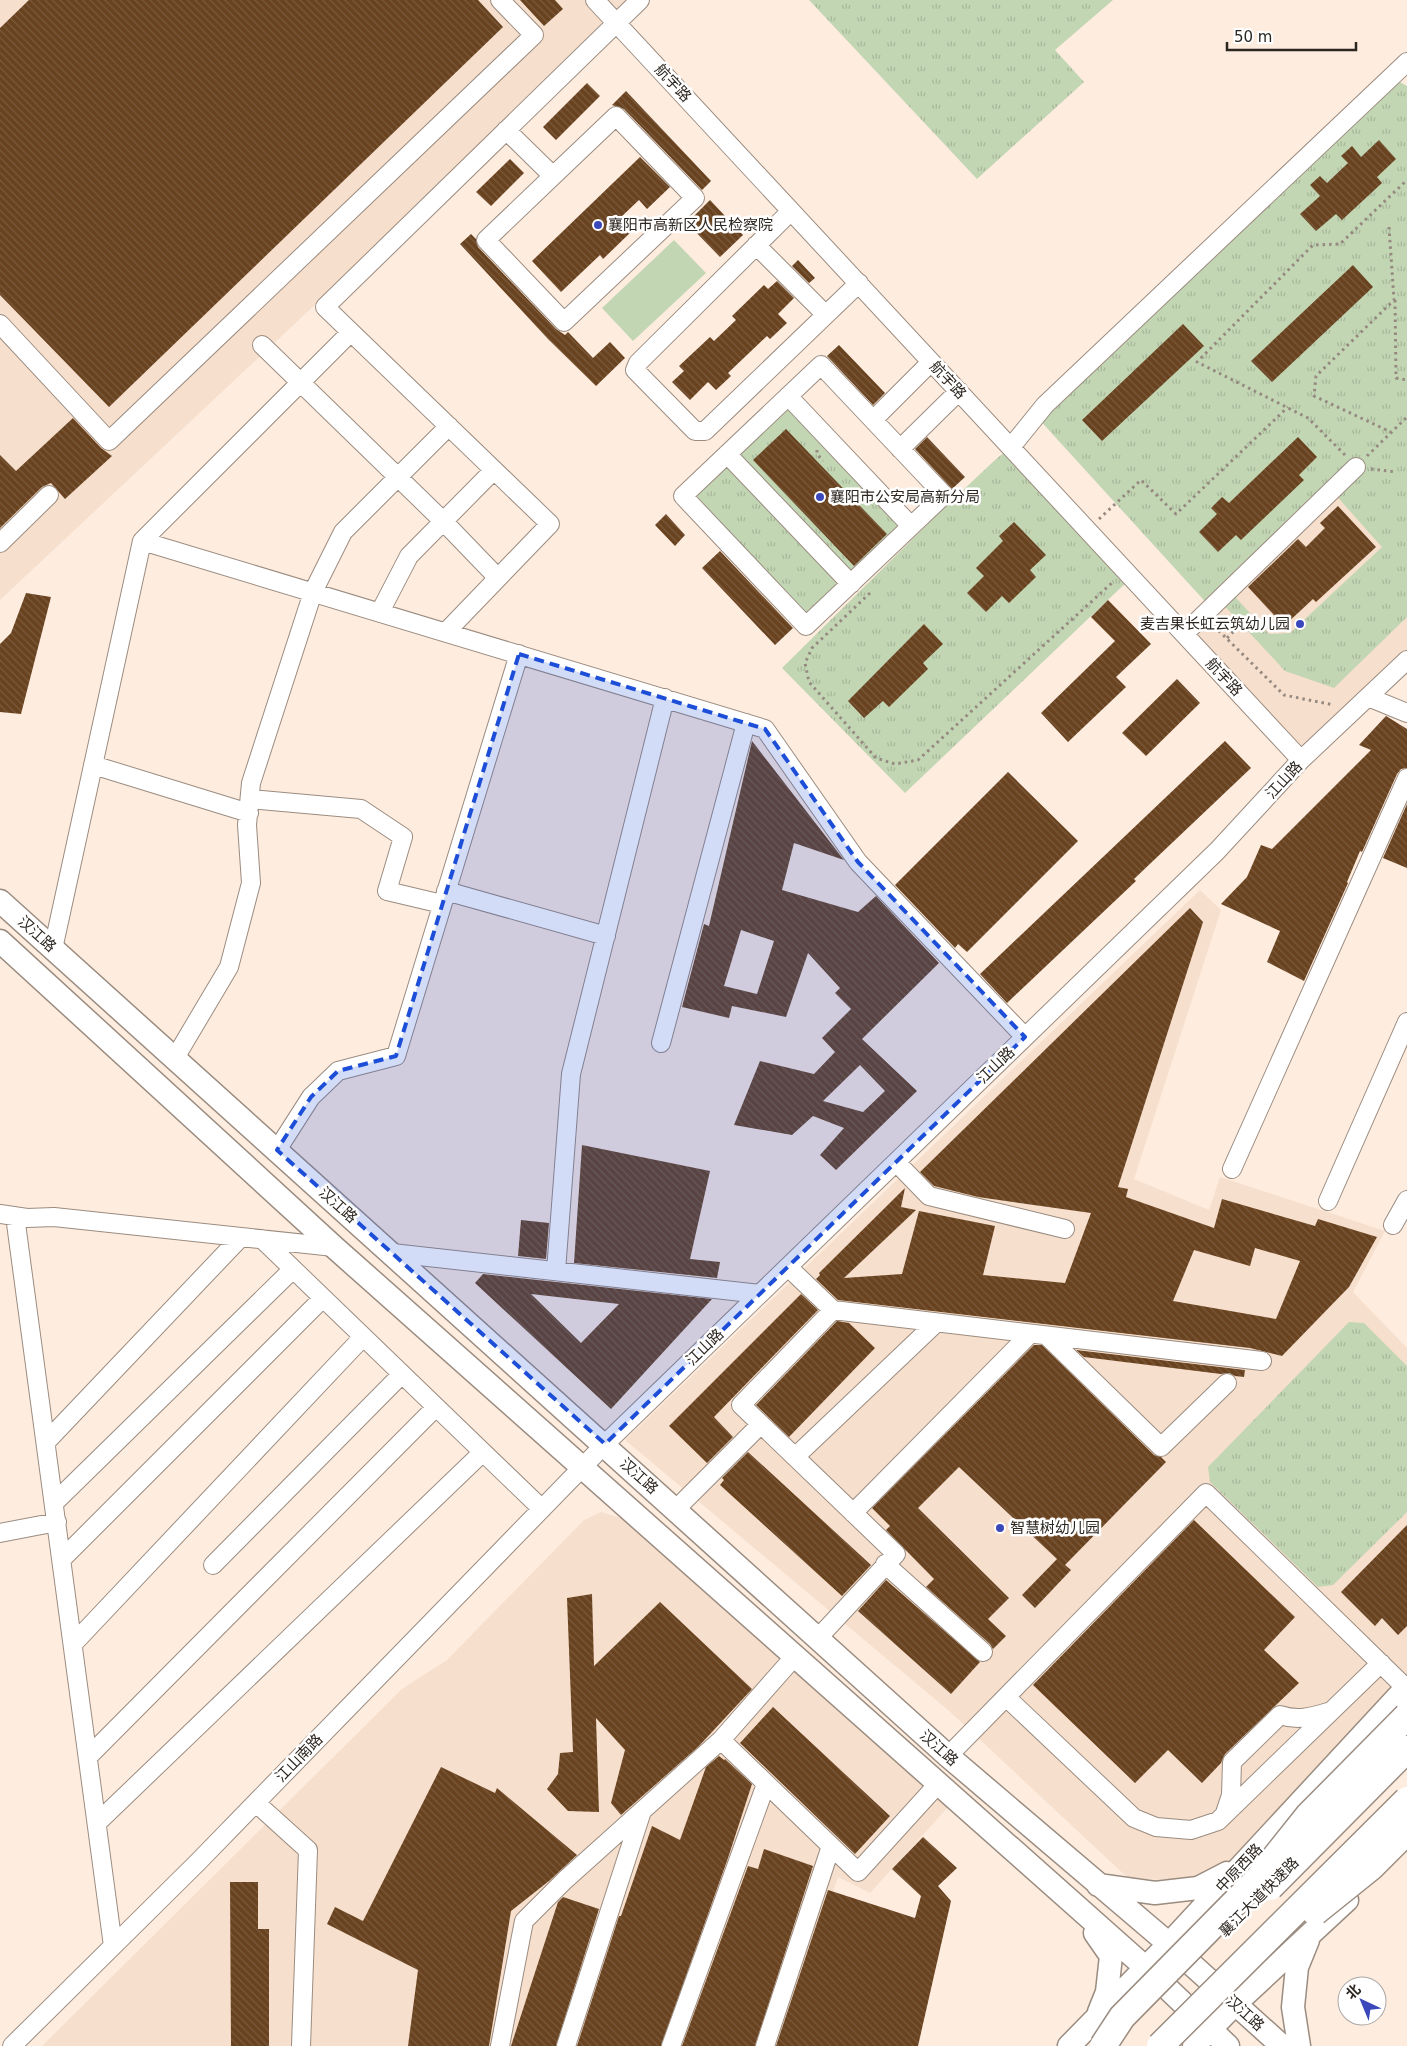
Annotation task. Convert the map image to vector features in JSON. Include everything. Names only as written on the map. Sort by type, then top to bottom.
[{"type":"highway","points":[[1103,2046],[1122,2017],[1257,1880],[1308,1816],[1407,1716]]},
{"type":"highway","name":"襄江大道快速路","points":[[1112,2046],[1407,1749]]},
{"type":"highway","points":[[1160,2046],[1407,1800]]},
{"type":"highway","points":[[1179,2046],[1302,1923],[1371,1867],[1407,1831]]},
{"type":"main road","name":"汉江路","points":[[0,901],[948,1756],[1169,1944],[1282,2046]]},
{"type":"main road","name":"汉江路","points":[[0,941],[334,1247],[1146,1968],[1228,2046]]},
{"type":"main road","name":"中原西路","points":[[1069,2046],[1169,1944],[1406,1688]]},
{"type":"main road","points":[[1194,2046],[1235,2004],[1407,1845]]},
{"type":"main road","points":[[1098,1885],[1155,1893],[1198,1888],[1242,1865]]},
{"type":"main road","points":[[1079,1910],[1111,1956],[1106,1992],[1097,2018]]},
{"type":"main road","points":[[1299,2046],[1293,2007],[1297,1966],[1311,1934]]},
{"type":"street","points":[[0,324],[109,441],[534,35],[500,0]]},
{"type":"street","name":"航宇路","points":[[596,0],[1301,760]]},
{"type":"street","points":[[446,632],[550,524],[325,307],[640,0]]},
{"type":"street","points":[[1011,447],[1045,405],[1407,62]]},
{"type":"street","points":[[616,116],[695,198],[564,322],[486,240],[554,176],[616,116]]},
{"type":"street","points":[[506,130],[554,176]]},
{"type":"street","points":[[791,210],[638,363],[636,370],[694,431],[705,431],[859,284]]},
{"type":"street","points":[[756,245],[826,315]]},
{"type":"street","points":[[53,948],[142,541],[351,332]]},
{"type":"street","points":[[262,345],[443,521],[498,578]]},
{"type":"street","points":[[872,420],[931,362]]},
{"type":"street","points":[[820,365],[872,420],[944,495],[806,626],[683,496],[820,365]]},
{"type":"street","points":[[900,448],[959,391]]},
{"type":"street","points":[[788,396],[911,526]]},
{"type":"street","points":[[175,1058],[229,967],[251,883],[247,825],[251,783],[313,592],[343,532],[449,426]]},
{"type":"street","points":[[727,454],[851,584]]},
{"type":"street","points":[[1184,634],[1356,467]]},
{"type":"street","points":[[380,612],[408,556],[494,470]]},
{"type":"street","points":[[0,543],[49,495]]},
{"type":"street","points":[[142,541],[765,729],[858,862],[1025,1038]]},
{"type":"street","points":[[277,1150],[312,1097],[338,1071],[396,1056],[519,654]]},
{"type":"street","name":"江山路","points":[[583,1467],[604,1444],[1218,851],[1301,760],[1407,660]]},
{"type":"street","points":[[1368,697],[1407,713]]},
{"type":"street","points":[[556,1271],[571,1074],[665,698]]},
{"type":"street","points":[[661,1043],[746,723]]},
{"type":"street","points":[[93,765],[249,806],[361,809],[402,837],[387,891],[444,898],[606,936]]},
{"type":"street","points":[[1232,1169],[1407,778]]},
{"type":"street","points":[[1328,1201],[1407,1022]]},
{"type":"street","points":[[896,1162],[929,1196],[1065,1229]]},
{"type":"street","points":[[1393,1225],[1407,1200]]},
{"type":"street","points":[[113,1946],[46,1442],[8,1215],[54,1217],[334,1247]]},
{"type":"street","points":[[46,1442],[241,1237]]},
{"type":"street","points":[[262,1239],[542,1509]]},
{"type":"street","points":[[392,1253],[760,1294]]},
{"type":"street","points":[[788,1267],[833,1310],[1262,1361]]},
{"type":"street","points":[[54,1503],[293,1270]]},
{"type":"street","points":[[62,1559],[322,1298]]},
{"type":"street","points":[[818,1638],[896,1554],[741,1405],[833,1310]]},
{"type":"street","points":[[795,1457],[936,1322]]},
{"type":"street","points":[[1038,1335],[1161,1447],[1227,1383]]},
{"type":"street","points":[[853,1513],[1038,1335]]},
{"type":"street","points":[[73,1644],[364,1337]]},
{"type":"street","points":[[212,1565],[402,1374]]},
{"type":"street","points":[[88,1757],[436,1407]]},
{"type":"street","points":[[676,1509],[761,1424]]},
{"type":"street","points":[[97,1824],[483,1452]]},
{"type":"street","name":"江山南路","points":[[12,2046],[256,1803],[583,1467]]},
{"type":"street","points":[[948,1756],[1206,1493],[1406,1688]]},
{"type":"street","points":[[0,1533],[57,1522]]},
{"type":"street","points":[[885,1564],[984,1652]]},
{"type":"street","points":[[500,2046],[524,1921],[564,1880],[721,1740],[795,1656]]},
{"type":"street","points":[[1006,1697],[1134,1818],[1156,1827],[1191,1830],[1218,1821],[1224,1816],[1380,1663]]},
{"type":"street","points":[[1224,1816],[1231,1795],[1232,1762],[1280,1715],[1289,1718],[1307,1719],[1332,1711]]},
{"type":"street","points":[[721,1740],[858,1872],[938,1784]]},
{"type":"street","points":[[670,2046],[766,1784]]},
{"type":"street","points":[[256,1803],[308,1850],[301,2046]]},
{"type":"street","points":[[566,2046],[642,1810]]},
{"type":"street","points":[[765,2046],[830,1846]]},
{"type":"path","points":[[1396,472],[1356,467],[1308,418],[1197,362],[1313,245],[1340,244],[1407,180]]},
{"type":"path","points":[[1389,226],[1394,300],[1396,378],[1407,380]]},
{"type":"path","points":[[1392,432],[1314,396],[1316,376],[1394,300]]},
{"type":"path","points":[[1088,530],[1141,480],[1176,514],[1288,407]]},
{"type":"path","points":[[1356,467],[1407,417]]},
{"type":"path","points":[[870,593],[812,648],[805,662],[810,682],[876,758],[895,764],[918,760],[1125,570]]},
{"type":"path","points":[[1203,615],[1284,695],[1355,710]]},
{"type":"path","points":[[1227,638],[1242,624]]},
{"type":"highlighted area","points":[[519,654],[765,729],[858,862],[1025,1037],[605,1444],[277,1150],[311,1097],[338,1071],[396,1056]]},
{"type":"shaded area","points":[[0,0],[640,0],[0,600]]},
{"type":"shaded area","name":"麦吉果长虹云筑幼儿园","points":[[1332,491],[1407,573],[1407,660],[1301,760],[1184,634]]},
{"type":"shaded area","points":[[1200,890],[1221,910],[1134,1179],[1209,1210],[1220,1177],[1385,1231],[1353,1292],[1407,1348],[1407,1683],[1241,1854],[1225,1866],[1187,1880],[1129,1879],[948,1710],[625,1440]]},
{"type":"shaded area","points":[[601,1512],[624,1519],[950,1805],[870,1893],[838,1877],[779,2046],[42,2046],[402,1689],[447,1660],[584,1520]]},
{"type":"green space","points":[[809,0],[1113,0],[1055,50],[1084,82],[977,179]]},
{"type":"green space","points":[[1391,77],[1407,86],[1407,617],[1334,688],[1285,671],[1219,600],[1211,608],[1036,416]],"holes":[[[1332,491],[1382,547],[1290,633],[1269,634],[1229,590]]]},
{"type":"green space","points":[[674,240],[706,273],[633,341],[602,308]]},
{"type":"green space","points":[[788,396],[911,526],[806,626],[683,496]]},
{"type":"green space","points":[[1011,447],[1132,577],[905,793],[782,668],[945,507]]},
{"type":"green space","points":[[1349,1322],[1364,1323],[1407,1366],[1407,1512],[1333,1585],[1318,1587],[1210,1482],[1208,1467]]},
{"type":"building","points":[[29,0],[478,0],[503,27],[109,407],[0,295],[0,28]]},
{"type":"building","points":[[520,0],[555,0],[563,9],[544,26]]},
{"type":"building","points":[[587,83],[600,96],[556,140],[543,127]]},
{"type":"building","points":[[626,91],[711,181],[702,190],[624,109],[612,105]]},
{"type":"building","points":[[1379,140],[1396,159],[1377,177],[1382,183],[1342,220],[1336,214],[1316,231],[1300,214],[1320,196],[1310,185],[1320,176],[1327,183],[1348,163],[1341,156],[1352,146],[1361,157]]},
{"type":"building","name":"襄阳市高新区人民检察院","points":[[640,157],[670,187],[647,209],[639,200],[620,218],[632,231],[603,259],[600,255],[561,292],[532,261]]},
{"type":"building","points":[[510,159],[524,173],[491,206],[476,192]]},
{"type":"building","points":[[710,200],[743,235],[720,257],[687,223]]},
{"type":"building","points":[[471,234],[476,239],[478,247],[556,329],[565,335],[568,332],[593,358],[610,342],[625,358],[596,386],[548,339],[460,244]]},
{"type":"building","points":[[798,260],[815,278],[809,283],[792,266]]},
{"type":"building","points":[[1353,265],[1373,287],[1272,382],[1251,361]]},
{"type":"building","points":[[777,281],[794,298],[778,314],[787,323],[770,339],[767,336],[728,373],[731,376],[716,390],[708,382],[690,400],[672,382],[684,371],[679,366],[710,337],[714,341],[736,320],[732,316],[764,285],[768,289]]},
{"type":"building","points":[[1183,324],[1204,346],[1102,441],[1082,420]]},
{"type":"building","points":[[839,345],[885,393],[873,405],[827,356]]},
{"type":"building","points":[[73,418],[101,448],[112,456],[65,499],[51,483],[42,487],[0,528],[0,455],[16,471]]},
{"type":"building","name":"襄阳市公安局高新分局","points":[[786,429],[887,534],[854,566],[753,460]]},
{"type":"building","points":[[927,437],[965,477],[952,489],[915,449]]},
{"type":"building","points":[[1298,437],[1317,457],[1299,475],[1304,480],[1241,540],[1236,535],[1218,552],[1199,532],[1217,514],[1211,508],[1222,497],[1229,503]]},
{"type":"building","points":[[1338,506],[1376,547],[1316,602],[1313,599],[1284,626],[1248,587],[1298,539],[1306,547],[1325,528],[1320,523]]},
{"type":"building","points":[[666,514],[685,535],[675,546],[655,525]]},
{"type":"building","points":[[1014,522],[1046,555],[1030,570],[1036,577],[1009,603],[1002,596],[986,612],[967,593],[984,576],[976,568],[1003,541],[999,536]]},
{"type":"building","points":[[720,551],[793,628],[775,645],[702,568]]},
{"type":"building","points":[[26,593],[51,597],[21,714],[0,712],[0,644],[11,633]]},
{"type":"building","points":[[1108,600],[1151,644],[1116,677],[1126,687],[1068,742],[1041,713],[1115,641],[1091,617]]},
{"type":"building","points":[[924,624],[943,644],[923,663],[928,669],[889,707],[883,701],[864,718],[848,701]]},
{"type":"building","points":[[1177,679],[1200,703],[1146,756],[1122,733]]},
{"type":"building","points":[[1386,716],[1407,729],[1407,768],[1401,769],[1397,774],[1362,852],[1360,851],[1348,883],[1304,981],[1267,962],[1280,931],[1221,904],[1247,877],[1261,845],[1272,849],[1371,750],[1359,745]]},
{"type":"building","points":[[752,741],[844,860],[794,843],[782,890],[858,912],[876,896],[939,963],[862,1039],[917,1091],[836,1170],[820,1155],[844,1128],[813,1116],[792,1135],[734,1125],[760,1061],[814,1074],[835,1052],[822,1038],[851,1009],[835,993],[840,988],[808,953],[786,1017],[732,1006],[729,1018],[682,1007],[704,924],[709,926]],"holes":[[[741,930],[774,941],[757,994],[724,986]],[[860,1065],[885,1091],[863,1112],[823,1101]]]},
{"type":"building","points":[[1225,741],[1251,768],[1134,879],[1136,881],[1007,1003],[980,974]]},
{"type":"building","points":[[1008,772],[1078,841],[967,952],[958,944],[955,948],[895,885]]},
{"type":"building","points":[[1407,804],[1407,868],[1383,858]]},
{"type":"building","points":[[1190,908],[1203,922],[1118,1187],[1128,1189],[1126,1197],[1214,1228],[1222,1199],[1315,1226],[1318,1219],[1377,1237],[1349,1287],[1282,1356],[1250,1348],[838,1300],[816,1279],[820,1275],[819,1273],[905,1188],[901,1207],[916,1210],[844,1278],[902,1274],[919,1211],[995,1226],[983,1275],[1065,1283],[1091,1213],[978,1197],[934,1186],[920,1172]],"holes":[[[1255,1248],[1300,1261],[1276,1319],[1173,1301],[1194,1250],[1250,1266]]]},
{"type":"building","points":[[582,1145],[710,1171],[690,1259],[720,1262],[717,1278],[574,1263]]},
{"type":"building","points":[[521,1220],[549,1223],[546,1259],[518,1256]]},
{"type":"building","points":[[483,1274],[712,1299],[611,1409],[475,1283]],"holes":[[[531,1294],[619,1304],[581,1343]]]},
{"type":"building","points":[[801,1294],[818,1310],[714,1417],[733,1437],[707,1463],[669,1426]]},
{"type":"building","points":[[837,1321],[849,1323],[875,1348],[789,1437],[756,1405]]},
{"type":"building","points":[[1034,1345],[1042,1345],[1154,1455],[1161,1457],[1166,1462],[1065,1565],[1071,1570],[1035,1608],[1022,1595],[1057,1559],[959,1467],[918,1508],[1009,1598],[988,1619],[1006,1636],[993,1649],[990,1644],[926,1587],[934,1579],[886,1530],[890,1526],[872,1508]]},
{"type":"building","points":[[1076,1350],[1245,1370],[1244,1377],[1235,1376],[1229,1373],[1221,1374],[1084,1357]]},
{"type":"building","points":[[748,1452],[871,1565],[842,1596],[720,1485],[724,1480],[722,1478]]},
{"type":"building","points":[[1194,1520],[1295,1617],[1264,1650],[1299,1683],[1225,1754],[1221,1763],[1202,1783],[1168,1750],[1135,1783],[1033,1685]]},
{"type":"building","points":[[1407,1525],[1407,1626],[1398,1635],[1382,1618],[1375,1626],[1341,1592]]},
{"type":"building","points":[[886,1580],[980,1662],[951,1694],[858,1611]]},
{"type":"building","points":[[592,1594],[594,1666],[660,1602],[752,1689],[698,1747],[621,1815],[611,1803],[625,1750],[596,1718],[599,1812],[568,1811],[547,1789],[558,1774],[560,1753],[573,1752],[567,1598]]},
{"type":"building","points":[[773,1707],[890,1816],[855,1854],[740,1743]]},
{"type":"building","points":[[719,1756],[725,1759],[752,1784],[728,1858],[661,2046],[577,2046],[619,1916],[621,1916],[652,1826],[680,1840],[706,1767]]},
{"type":"building","points":[[441,1767],[495,1793],[497,1788],[577,1855],[549,1881],[511,1911],[489,2046],[408,2046],[418,1970],[327,1924],[335,1907],[363,1921]]},
{"type":"building","points":[[923,1837],[957,1868],[938,1886],[951,1901],[918,2046],[776,2046],[828,1890],[915,1918],[921,1896],[892,1869]]},
{"type":"building","points":[[764,1849],[813,1866],[755,2046],[682,2046],[748,1866],[758,1869]]},
{"type":"building","points":[[230,1882],[258,1882],[258,1929],[269,1929],[269,2046],[231,2046]]},
{"type":"building","points":[[563,1897],[599,1909],[556,2046],[511,2046],[558,1902]]},
{"type":"place","name":"襄阳市高新区人民检察院","points":[[598,225]]},
{"type":"place","name":"襄阳市公安局高新分局","points":[[820,497]]},
{"type":"place","name":"麦吉果长虹云筑幼儿园","points":[[1300,624]]},
{"type":"place","name":"智慧树幼儿园","points":[[1000,1528]]}]
